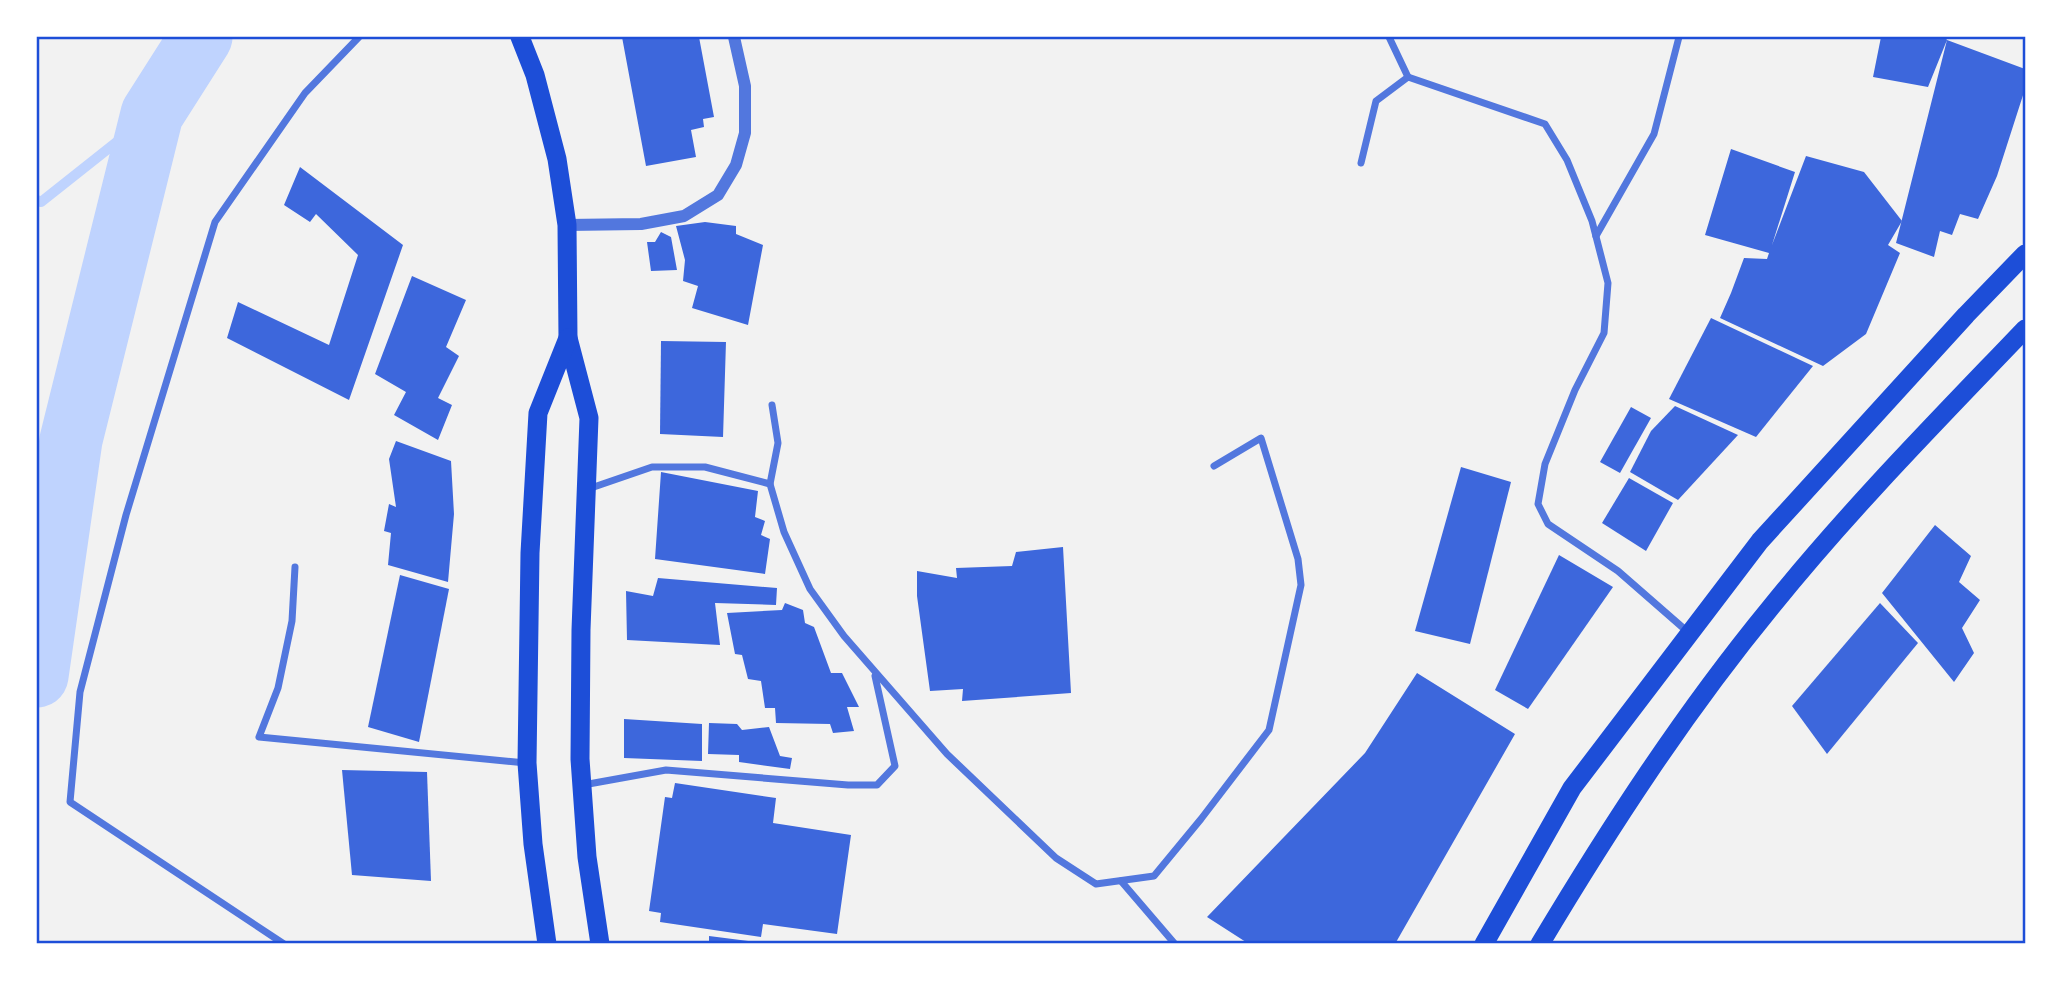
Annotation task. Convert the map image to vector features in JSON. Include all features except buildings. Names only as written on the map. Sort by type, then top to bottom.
[{"type":"highway","points":[[520,37],[535,75],[557,159],[567,225],[568,338],[589,418],[580,630],[580,758],[587,857],[600,944]]},
{"type":"highway","points":[[1484,944],[1572,788],[1760,541],[2025,254]]},
{"type":"highway","points":[[1540,944],[1659,755],[1770,608],[1871,489],[2025,329]]},
{"type":"highway","points":[[547,944],[533,844],[527,763],[530,553],[538,413],[568,338]]},
{"type":"street","points":[[284,944],[70,802],[80,692],[126,515],[215,222],[305,93],[359,37]]},
{"type":"street","points":[[567,225],[641,224],[684,216],[718,195],[736,165],[745,132],[745,86],[734,37]]},
{"type":"street","points":[[1389,37],[1408,77],[1545,124],[1567,160],[1595,236],[1608,284],[1604,333],[1576,390],[1545,464],[1538,504],[1548,524],[1618,571],[1689,634]]},
{"type":"street","points":[[1595,236],[1654,134],[1679,37]]},
{"type":"street","points":[[1361,163],[1376,101],[1408,77]]},
{"type":"street","points":[[772,405],[779,443],[769,484],[784,532],[810,589],[874,673],[947,754],[1056,858],[1096,884],[1154,876],[1269,730],[1301,585],[1297,559],[1261,438],[1214,466]]},
{"type":"street","points":[[588,490],[652,467],[705,467],[769,484]]},
{"type":"street","points":[[295,567],[292,621],[278,688],[258,737],[527,763]]},
{"type":"street","points":[[582,785],[666,771],[877,785],[895,766],[874,673]]},
{"type":"street","points":[[1121,881],[1175,944]]},
{"type":"waterway","points":[[37,676],[71,440],[152,114],[201,37]]},
{"type":"waterway","points":[[37,200],[41,202],[152,114]]}]
